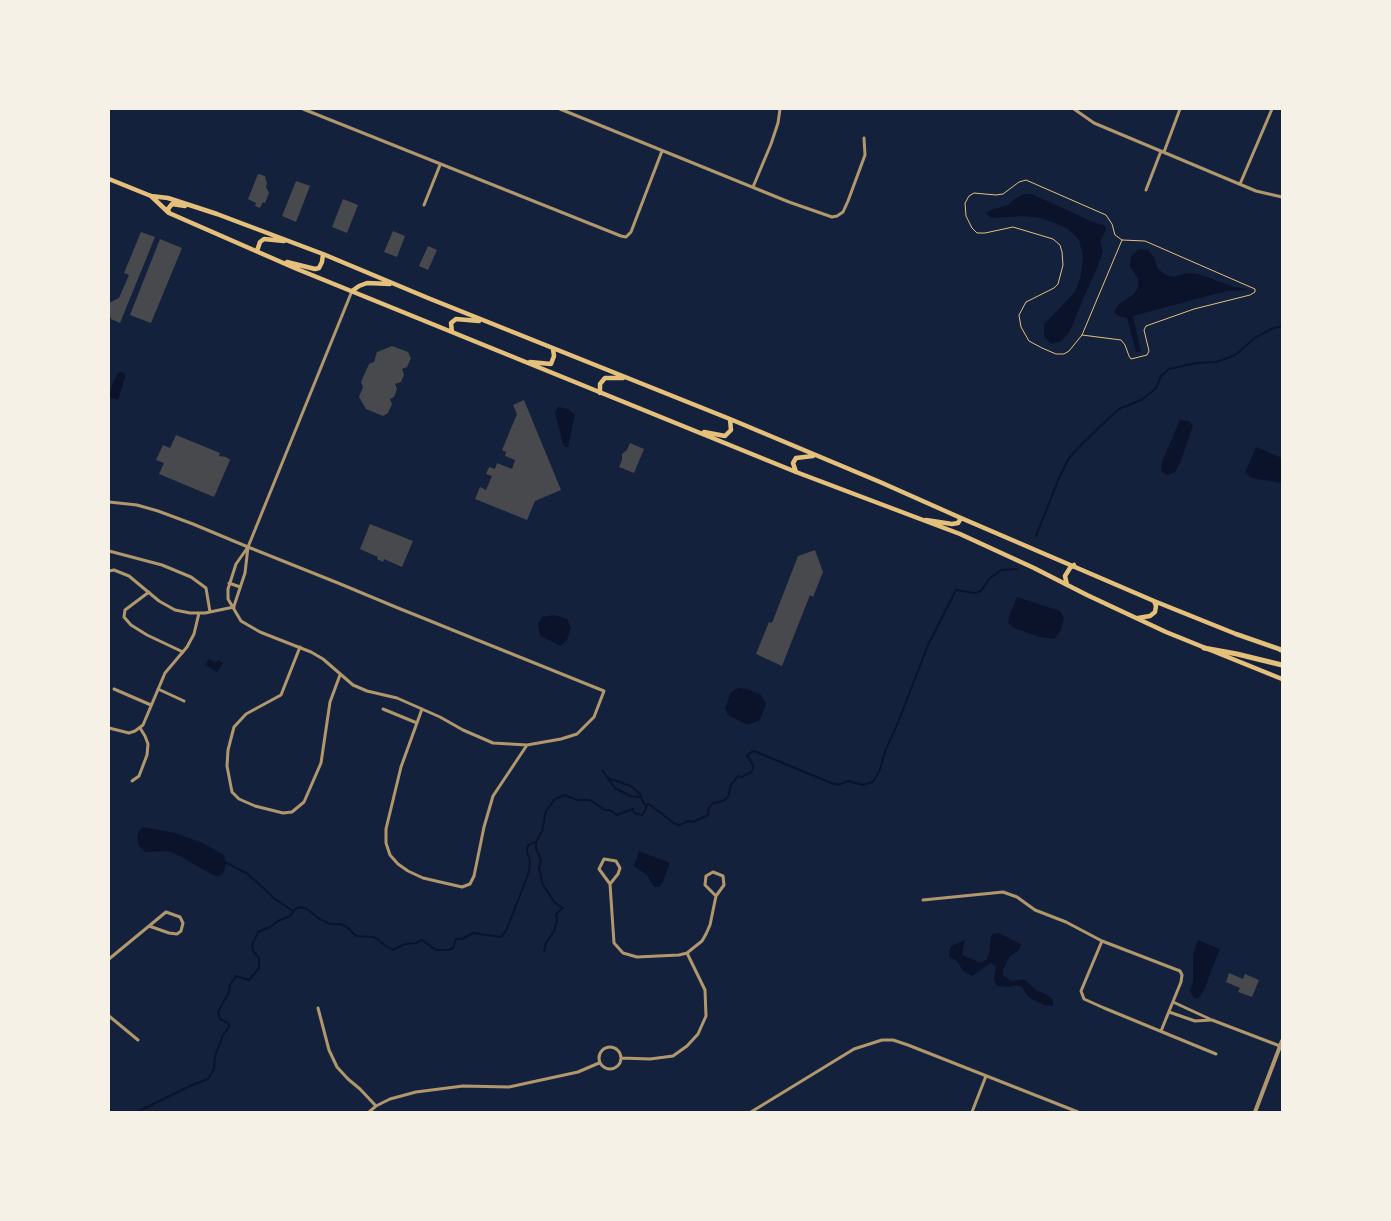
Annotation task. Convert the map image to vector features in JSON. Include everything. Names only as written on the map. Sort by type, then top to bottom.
[{"type":"main road","points":[[109,179],[151,196],[168,198],[195,207],[323,254],[553,349],[730,419],[1154,601],[1236,634],[1282,650]]},
{"type":"main road","points":[[151,196],[168,213],[272,258],[796,472],[960,534],[1034,568],[1136,619],[1282,679]]},
{"type":"main road","points":[[168,213],[168,209],[172,204],[195,207]]},
{"type":"main road","points":[[257,251],[260,242],[264,239],[291,242]]},
{"type":"main road","points":[[272,258],[314,269],[321,266],[323,254]]},
{"type":"main road","points":[[352,291],[359,286],[367,284],[394,284]]},
{"type":"main road","points":[[452,332],[452,323],[459,318],[488,322]]},
{"type":"main road","points":[[522,360],[551,364],[554,356],[553,349]]},
{"type":"main road","points":[[600,392],[600,384],[605,378],[627,378]]},
{"type":"main road","points":[[692,430],[725,436],[730,430],[730,419]]},
{"type":"main road","points":[[796,472],[793,463],[796,458],[817,456]]},
{"type":"main road","points":[[919,519],[952,524],[958,523],[961,518]]},
{"type":"main road","points":[[1067,585],[1066,576],[1070,568],[1074,566]]},
{"type":"main road","points":[[1136,619],[1150,616],[1155,612],[1156,606],[1154,601]]},
{"type":"main road","points":[[1204,648],[1280,665]]},
{"type":"street","points":[[303,109],[612,234],[626,237],[634,226],[662,151]]},
{"type":"street","points":[[560,109],[832,218],[842,212],[858,177],[864,155],[864,138]]},
{"type":"street","points":[[753,187],[771,144],[781,113],[780,109]]},
{"type":"street","points":[[1074,109],[1094,123],[1256,191],[1282,197]]},
{"type":"street","points":[[1146,190],[1180,109]]},
{"type":"street","points":[[1240,184],[1272,109]]},
{"type":"street","points":[[424,205],[440,165]]},
{"type":"street","points":[[109,502],[147,507],[248,546],[604,691],[594,716],[577,734],[527,745],[492,743],[397,698],[353,686],[323,659],[300,647],[260,632],[241,621],[228,599],[229,583],[236,564],[248,546],[352,291]]},
{"type":"street","points":[[234,607],[245,573],[248,546]]},
{"type":"street","points":[[109,551],[162,565],[191,577],[206,588],[210,612]]},
{"type":"street","points":[[109,570],[129,576],[159,601],[175,610],[199,613],[234,607]]},
{"type":"street","points":[[229,583],[240,587]]},
{"type":"street","points":[[149,592],[125,610],[124,617],[131,625],[147,635],[183,652]]},
{"type":"street","points":[[109,728],[128,733],[140,728],[152,705],[158,688],[171,666],[188,647],[194,634],[199,613]]},
{"type":"street","points":[[300,647],[280,695],[246,714],[234,727],[228,750],[227,766],[232,792],[238,799],[255,806],[283,813],[292,812],[304,802],[321,763],[330,702],[340,675]]},
{"type":"street","points":[[158,688],[184,701]]},
{"type":"street","points":[[114,689],[152,705]]},
{"type":"street","points":[[383,709],[417,724]]},
{"type":"street","points":[[422,709],[401,767],[386,829],[386,843],[390,855],[398,864],[408,872],[423,878],[462,887],[470,884],[474,876],[484,827],[493,796],[527,745]]},
{"type":"street","points":[[132,782],[139,776],[147,755],[148,744],[146,736],[140,728]]},
{"type":"street","points":[[610,884],[620,868],[616,861],[604,859],[599,869],[610,884],[614,943],[617,948],[630,956],[662,956],[687,953],[702,941],[706,934],[710,925],[716,896],[724,885],[721,874],[713,872],[706,876],[705,885],[716,896]]},
{"type":"street","points":[[923,900],[1003,892],[1017,897],[1036,910],[1102,941],[1180,971],[1182,976],[1181,982],[1161,1031]]},
{"type":"street","points":[[109,959],[132,938],[166,912],[180,917],[183,923],[177,934],[149,926]]},
{"type":"street","points":[[1102,941],[1082,991],[1084,999],[1216,1054]]},
{"type":"street","points":[[621,1058],[650,1059],[672,1056],[687,1046],[698,1034],[706,1016],[706,997],[702,982],[687,953]]},
{"type":"street","points":[[1173,1002],[1212,1020],[1280,1046]]},
{"type":"street","points":[[318,1008],[328,1050],[337,1066],[376,1106]]},
{"type":"street","points":[[1169,1012],[1196,1021],[1212,1020]]},
{"type":"street","points":[[109,1016],[138,1040]]},
{"type":"street","points":[[751,1112],[854,1049],[882,1040],[893,1040],[908,1045],[1078,1112]]},
{"type":"street","points":[[1255,1112],[1282,1040]]},
{"type":"street","points":[[609,1046],[619,1051],[621,1058],[618,1065],[612,1069],[604,1068],[599,1063],[598,1055],[602,1049],[609,1046]]},
{"type":"street","points":[[369,1112],[376,1106],[401,1095],[438,1088],[463,1086],[509,1087],[522,1085],[578,1072],[599,1063]]},
{"type":"street","points":[[972,1112],[986,1076]]},
{"type":"path","points":[[1082,335],[1121,340],[1125,345],[1128,356],[1131,358],[1147,355],[1149,351],[1144,330],[1150,324],[1255,292],[1253,287],[1146,241],[1122,240],[1115,235],[1112,224],[1106,215],[1026,180],[1019,182],[1003,194],[974,193],[969,196],[965,203],[966,216],[972,228],[977,232],[986,233],[1013,227],[1053,239],[1060,245],[1063,265],[1058,284],[1054,288],[1030,299],[1020,312],[1019,318],[1021,327],[1029,341],[1056,354],[1062,354],[1073,347],[1082,335],[1122,240]]},
{"type":"water","points":[[1024,194],[1032,194],[1105,226],[1106,230],[1100,242],[1103,251],[1098,266],[1073,324],[1068,334],[1060,342],[1051,344],[1044,336],[1044,324],[1075,292],[1081,275],[1083,257],[1079,240],[1067,228],[1041,218],[1022,216],[991,218],[986,213],[1008,205],[1014,199]]},
{"type":"water","points":[[1139,249],[1148,250],[1154,257],[1158,269],[1166,275],[1174,277],[1187,273],[1199,274],[1246,290],[1227,291],[1133,316],[1141,352],[1136,352],[1127,318],[1114,313],[1118,305],[1134,294],[1138,288],[1138,279],[1130,266],[1131,257]]},
{"type":"water","points":[[119,372],[123,372],[126,375],[118,400],[109,397],[113,382]]},
{"type":"water","points":[[559,407],[568,409],[575,415],[568,447],[565,447],[563,444],[555,413]]},
{"type":"water","points":[[1180,420],[1189,421],[1193,426],[1180,463],[1175,472],[1168,475],[1161,471],[1162,462]]},
{"type":"water","points":[[1256,447],[1282,458],[1282,483],[1252,478],[1245,473]]},
{"type":"water","points":[[1017,597],[1060,611],[1064,618],[1061,630],[1054,639],[1040,637],[1014,628],[1008,623]]},
{"type":"water","points":[[554,615],[567,619],[571,628],[567,640],[561,646],[540,636],[538,624],[542,617]]},
{"type":"water","points":[[209,659],[216,663],[218,660],[223,663],[217,672],[205,665]]},
{"type":"water","points":[[738,688],[747,689],[761,695],[766,704],[760,720],[748,725],[728,715],[725,709],[731,692]]},
{"type":"water","points":[[143,827],[175,833],[203,843],[224,855],[226,863],[224,872],[219,876],[215,876],[174,853],[166,851],[145,852],[138,844],[137,837]]},
{"type":"water","points":[[639,851],[670,863],[663,882],[659,887],[654,887],[647,875],[634,866]]},
{"type":"water","points":[[999,933],[1021,944],[1019,950],[1010,956],[1003,970],[1003,976],[1012,981],[1024,979],[1036,990],[1046,994],[1053,1000],[1053,1006],[1044,1005],[1028,997],[1022,987],[1017,985],[1009,987],[997,986],[994,979],[996,967],[991,963],[972,976],[963,971],[957,961],[949,957],[951,946],[965,940],[962,955],[981,963],[987,959],[992,934]]},
{"type":"water","points":[[1198,940],[1220,949],[1204,990],[1198,999],[1194,998],[1190,991],[1193,981],[1193,954]]},
{"type":"building","points":[[258,174],[265,176],[266,187],[269,193],[265,203],[263,202],[260,208],[255,206],[256,203],[248,199]]},
{"type":"building","points":[[296,181],[310,186],[296,222],[282,216]]},
{"type":"building","points":[[343,199],[358,205],[347,233],[332,227]]},
{"type":"building","points":[[393,231],[405,236],[397,257],[384,252]]},
{"type":"building","points":[[141,232],[155,237],[120,323],[111,319],[109,303],[119,298],[129,275],[124,273]]},
{"type":"building","points":[[160,239],[182,248],[151,323],[130,315]]},
{"type":"building","points":[[428,246],[437,250],[428,270],[419,266]]},
{"type":"building","points":[[392,346],[408,352],[411,358],[407,367],[402,369],[404,375],[401,382],[395,384],[397,389],[394,397],[390,399],[392,404],[388,413],[383,416],[366,409],[359,397],[363,387],[361,382],[369,364],[374,362],[377,352]]},
{"type":"building","points":[[524,400],[561,490],[535,501],[527,520],[475,499],[480,487],[486,490],[492,476],[486,474],[489,467],[495,469],[497,463],[512,469],[515,460],[505,456],[506,452],[502,450],[517,414],[513,405]]},
{"type":"building","points":[[176,435],[220,453],[219,456],[230,460],[214,497],[159,474],[164,463],[156,460],[163,445],[170,448]]},
{"type":"building","points":[[630,443],[644,449],[634,473],[619,467],[622,454],[627,450]]},
{"type":"building","points":[[370,524],[413,541],[402,567],[384,559],[383,562],[377,559],[378,557],[360,549]]},
{"type":"building","points":[[815,550],[823,572],[813,597],[810,595],[782,666],[756,654],[769,622],[772,623],[798,556]]},
{"type":"building","points":[[1229,973],[1243,979],[1245,974],[1259,980],[1252,997],[1238,992],[1240,988],[1226,982]]},
{"type":"waterway","points":[[1036,536],[1069,458],[1119,409],[1148,395],[1156,388],[1161,376],[1169,369],[1225,359],[1235,355],[1255,338],[1271,329],[1282,326]]},
{"type":"waterway","points":[[544,952],[546,943],[554,931],[557,921],[556,914],[563,908],[555,903],[543,885],[539,869],[541,860],[536,848],[536,842],[542,831],[546,811],[555,799],[565,795],[577,800],[590,800],[617,815],[633,809],[634,813],[642,815],[649,804],[675,824],[680,825],[688,821],[693,822],[708,815],[709,808],[713,803],[723,801],[728,797],[731,785],[738,776],[742,777],[751,772],[753,765],[747,756],[754,751],[831,783],[839,785],[848,781],[863,785],[873,782],[880,770],[884,754],[928,645],[956,590],[975,593],[981,591],[989,579],[1001,570],[1017,569]]},
{"type":"waterway","points":[[602,770],[615,788],[630,796],[641,797]]},
{"type":"waterway","points":[[608,778],[631,786],[640,794],[644,804],[647,805]]},
{"type":"waterway","points":[[137,1112],[208,1079],[214,1069],[215,1056],[223,1035],[229,1027],[228,1023],[220,1019],[218,1012],[229,992],[230,985],[236,976],[249,980],[259,968],[259,958],[253,951],[252,945],[258,932],[290,916],[295,909],[301,907],[330,924],[340,924],[347,927],[356,936],[378,939],[393,950],[405,944],[416,943],[422,940],[436,950],[448,950],[453,948],[456,939],[462,939],[473,933],[501,937],[506,931],[529,872],[530,861],[527,847],[536,842]]},
{"type":"waterway","points":[[225,862],[248,874],[275,899],[293,911]]}]
